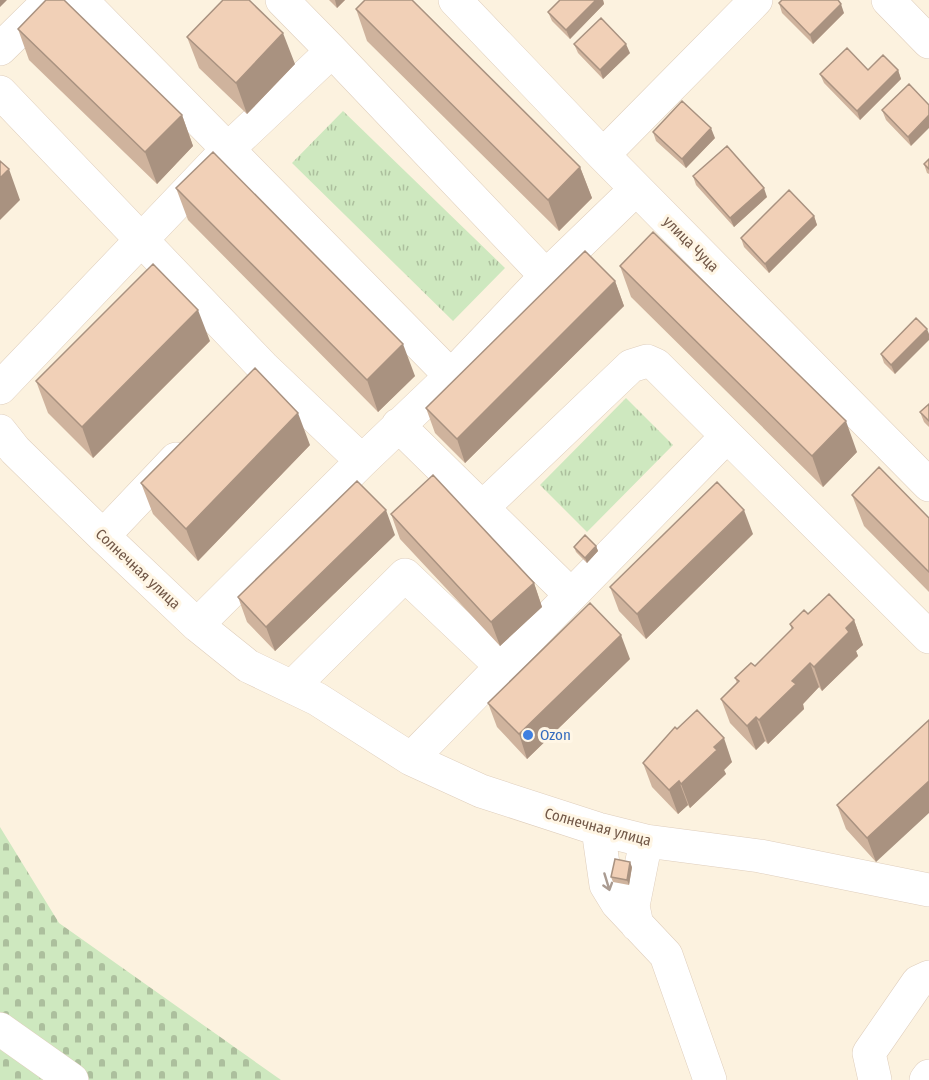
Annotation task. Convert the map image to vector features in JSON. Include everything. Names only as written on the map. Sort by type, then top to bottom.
[{"type":"street","points":[[0,50],[50,0]]},
{"type":"street","points":[[81,0],[452,376]]},
{"type":"street","points":[[282,0],[546,276]]},
{"type":"street","name":"улица Чуца","points":[[455,0],[636,189],[929,485]]},
{"type":"street","points":[[603,155],[756,0]]},
{"type":"street","points":[[888,0],[929,42]]},
{"type":"street","points":[[0,388],[228,149],[332,51]]},
{"type":"street","points":[[0,92],[263,367],[362,461]]},
{"type":"street","points":[[197,625],[398,425],[452,376],[546,276],[636,189]]},
{"type":"street","points":[[482,508],[631,366],[639,362],[656,365],[929,637]]},
{"type":"street","points":[[239,392],[263,367]]},
{"type":"street","points":[[398,425],[571,595]]},
{"type":"street","name":"Солнечная улица","points":[[0,430],[15,450],[103,536],[197,625],[248,666],[293,686],[411,759],[481,791],[598,829],[646,841],[760,856],[929,890]]},
{"type":"street","points":[[103,536],[199,435]]},
{"type":"street","points":[[411,759],[727,436]]},
{"type":"street","points":[[293,686],[405,575],[501,666]]},
{"type":"street","points":[[598,829],[606,885],[616,903],[666,956],[673,968],[710,1080]]},
{"type":"street","points":[[637,925],[633,906],[646,841]]},
{"type":"street","points":[[875,1080],[868,1053],[918,982],[929,977]]},
{"type":"street","points":[[0,1029],[72,1080]]},
{"type":"street","points":[[926,1080],[929,1076]]},
{"type":"green space","points":[[343,111],[505,268],[453,321],[292,163]]},
{"type":"green space","points":[[626,398],[673,445],[587,532],[540,485]]},
{"type":"green space","points":[[0,827],[59,923],[281,1080],[0,1080]]},
{"type":"building","points":[[46,0],[64,0],[182,115],[145,152],[18,29]]},
{"type":"building","points":[[223,0],[249,0],[283,33],[236,83],[187,37]]},
{"type":"building","points":[[365,0],[412,0],[580,167],[548,200],[356,9]]},
{"type":"building","points":[[560,0],[596,0],[566,30],[548,12]]},
{"type":"building","points":[[782,0],[838,0],[841,4],[810,35],[779,3]]},
{"type":"building","points":[[601,18],[626,44],[600,70],[574,44]]},
{"type":"building","points":[[847,48],[868,70],[883,55],[898,70],[857,111],[820,74]]},
{"type":"building","points":[[909,84],[929,105],[929,115],[908,137],[882,110]]},
{"type":"building","points":[[682,101],[711,128],[682,159],[653,132]]},
{"type":"building","points":[[727,146],[764,188],[730,218],[693,176]]},
{"type":"building","points":[[213,152],[403,344],[367,380],[176,188]]},
{"type":"building","points":[[929,159],[929,169],[924,164]]},
{"type":"building","points":[[0,161],[9,169],[0,178]]},
{"type":"building","points":[[789,190],[814,216],[765,264],[741,238]]},
{"type":"building","points":[[653,232],[846,421],[812,456],[620,266]]},
{"type":"building","points":[[585,251],[615,281],[457,439],[426,408]]},
{"type":"building","points":[[153,264],[198,310],[82,427],[36,381]]},
{"type":"building","points":[[916,318],[927,329],[891,365],[881,354]]},
{"type":"building","points":[[255,368],[298,413],[186,529],[141,483]]},
{"type":"building","points":[[929,404],[929,421],[920,412]]},
{"type":"building","points":[[879,467],[929,518],[929,572],[852,495]]},
{"type":"building","points":[[433,475],[534,583],[491,622],[391,514]]},
{"type":"building","points":[[357,481],[386,510],[266,627],[238,597]]},
{"type":"building","points":[[717,482],[744,510],[637,614],[610,587]]},
{"type":"building","points":[[585,535],[596,546],[585,558],[574,547]]},
{"type":"building","points":[[829,594],[854,620],[846,628],[849,632],[814,667],[810,663],[792,681],[796,684],[759,720],[756,717],[747,726],[721,699],[739,681],[735,678],[751,663],[755,666],[793,628],[790,624],[804,610],[808,614]]},
{"type":"building","points":[[590,603],[621,635],[519,734],[488,703]]},
{"type":"building","points":[[697,710],[724,738],[714,747],[717,750],[681,784],[679,781],[669,790],[643,763],[675,727],[677,729]]},
{"type":"building","points":[[929,720],[929,781],[867,838],[837,805]]},
{"type":"building","points":[[615,859],[630,862],[627,880],[611,877]]},
{"type":"place","name":"Ozon","points":[[528,735]]}]
